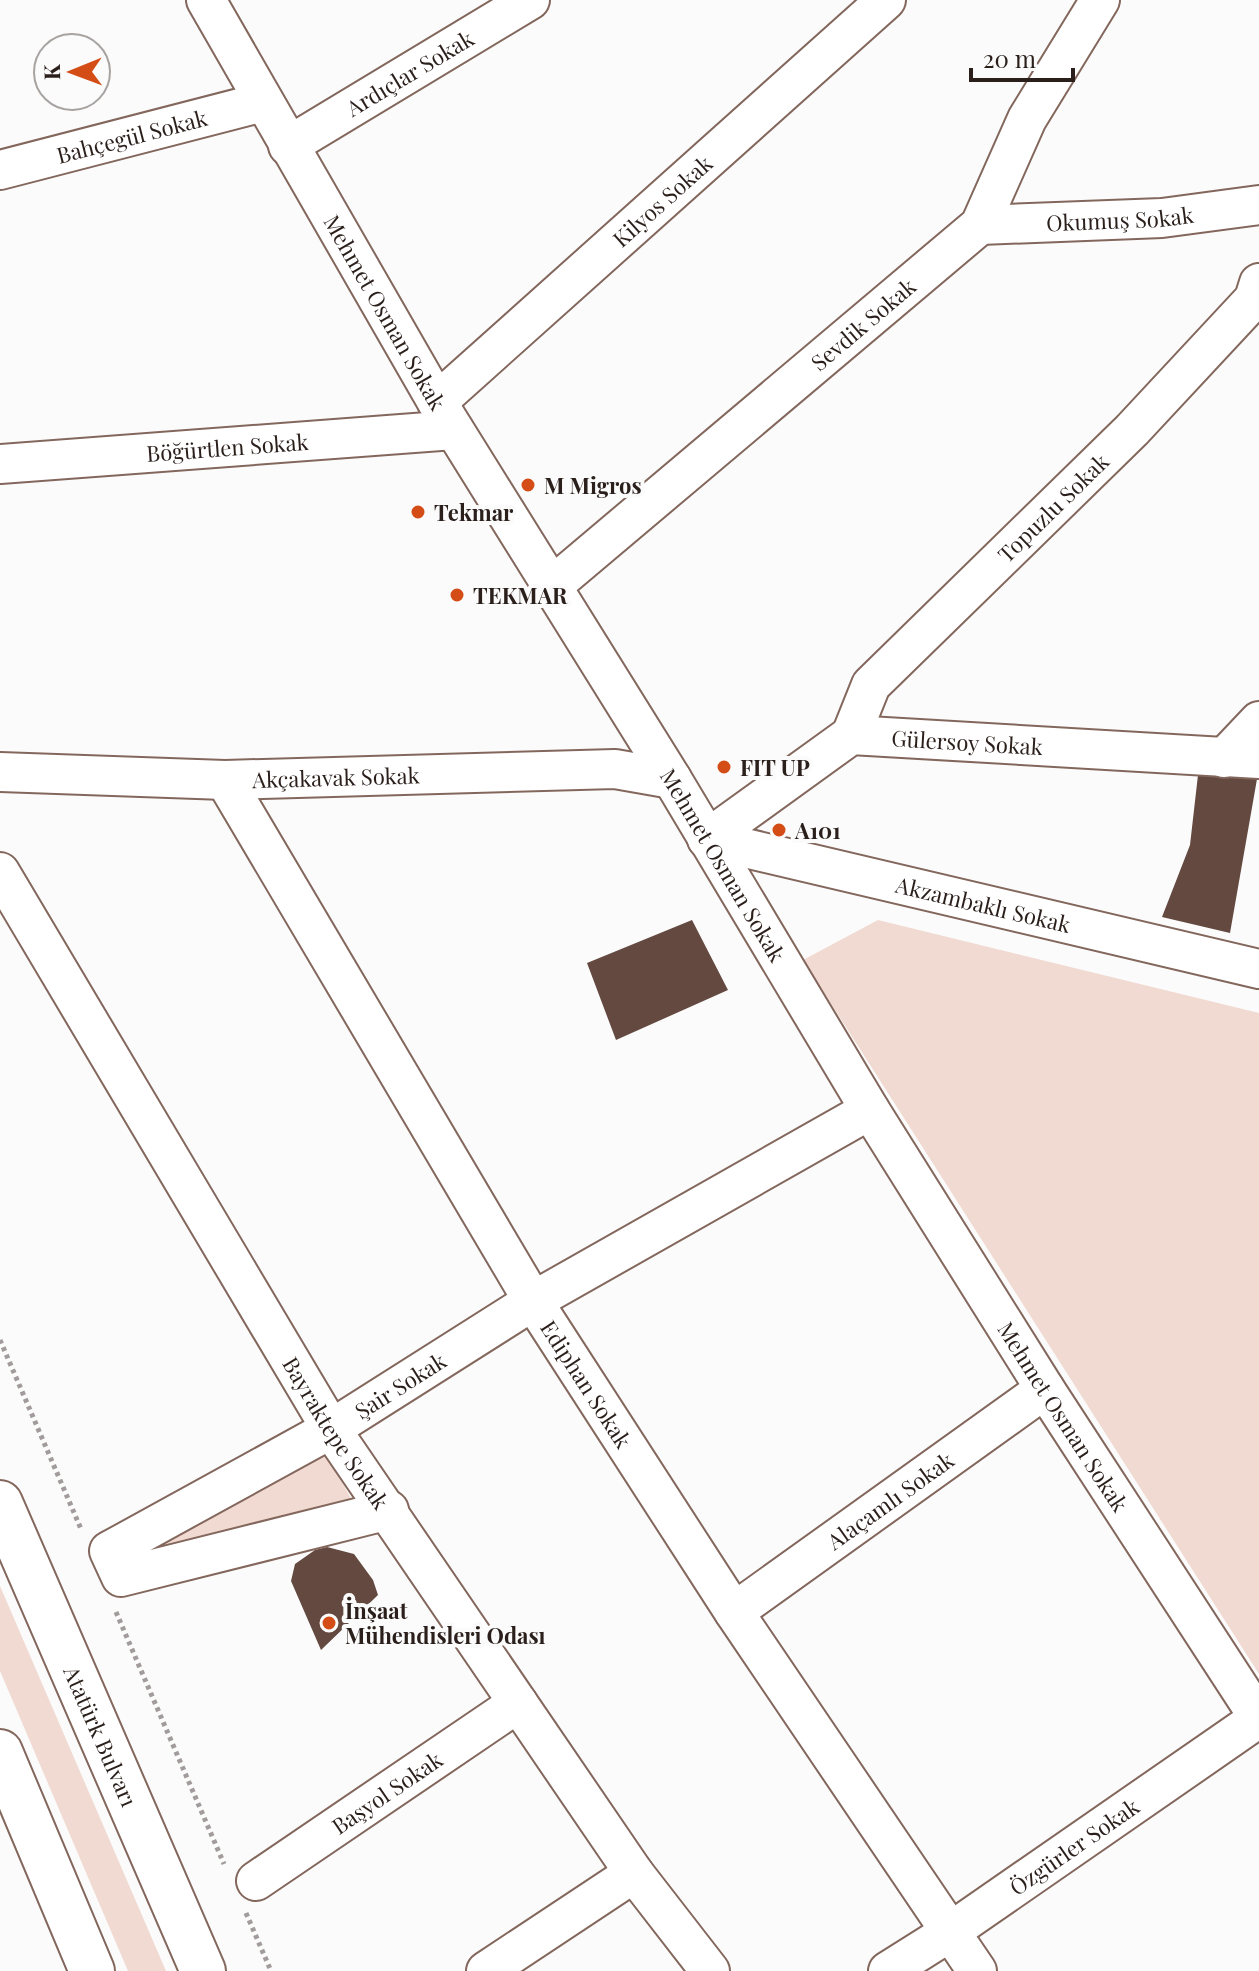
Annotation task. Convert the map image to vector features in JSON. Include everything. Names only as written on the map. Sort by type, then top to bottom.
[{"type":"main road","name":"Atatürk Bulvarı","points":[[0,1503],[203,1971]]},
{"type":"main road","points":[[0,1752],[92,1971]]},
{"type":"street","name":"Mehmet Osman Sokak","points":[[206,0],[446,416],[672,779],[870,1110],[1045,1389],[1259,1718]]},
{"type":"street","name":"Kilyos Sokak","points":[[446,416],[886,0]]},
{"type":"street","name":"Sevdik Sokak","points":[[551,587],[980,225],[1027,119],[1100,0]]},
{"type":"street","name":"Ardıçlar Sokak","points":[[288,146],[510,5]]},
{"type":"street","name":"Bahçegül Sokak","points":[[0,170],[263,102]]},
{"type":"street","name":"Okumuş Sokak","points":[[980,225],[1162,218],[1259,205]]},
{"type":"street","name":"Topuzlu Sokak","points":[[851,735],[871,685],[1132,430],[1254,299],[1259,283]]},
{"type":"street","name":"Böğürtlen Sokak","points":[[0,464],[446,416]]},
{"type":"street","points":[[1241,758],[1259,721]]},
{"type":"street","name":"Gülersoy Sokak","points":[[851,735],[1241,758]]},
{"type":"street","points":[[707,839],[851,735]]},
{"type":"street","name":"Akçakavak Sokak","points":[[0,772],[225,780],[615,769],[672,779]]},
{"type":"street","name":"Ediphan Sokak","points":[[225,780],[533,1301],[734,1612],[977,1971]]},
{"type":"street","name":"Akzambaklı Sokak","points":[[707,839],[1259,969]]},
{"type":"street","name":"Bayraktepe Sokak","points":[[0,872],[331,1429],[634,1873],[710,1971]]},
{"type":"street","name":"Şair Sokak","points":[[389,1510],[121,1577],[109,1551],[331,1429],[533,1301],[870,1110]]},
{"type":"street","name":"Alaçamlı Sokak","points":[[734,1612],[1045,1389]]},
{"type":"street","name":"Başyol Sokak","points":[[242,1887],[518,1703]]},
{"type":"street","name":"Özgürler Sokak","points":[[888,1971],[950,1932],[1259,1718]]},
{"type":"street","points":[[486,1971],[634,1873]]},
{"type":"path","points":[[0,1340],[82,1533]]},
{"type":"path","points":[[113,1606],[242,1887],[271,1971]]},
{"type":"shaded area","points":[[878,920],[1259,1013],[1259,1674],[803,960]]},
{"type":"shaded area","points":[[326,1454],[353,1502],[158,1555],[153,1546]]},
{"type":"shaded area","points":[[0,1586],[166,1971],[128,1971],[0,1671]]},
{"type":"building","points":[[1198,775],[1257,779],[1230,933],[1162,917],[1190,845]]},
{"type":"building","points":[[692,920],[728,990],[616,1040],[587,963]]},
{"type":"building","name":"İnşaat Mühendisleri Odası","points":[[327,1547],[354,1554],[373,1580],[378,1595],[321,1650],[291,1581],[295,1564],[315,1550]]},
{"type":"place","name":"M Migros","points":[[528,485]]},
{"type":"place","name":"Tekmar","points":[[418,512]]},
{"type":"place","name":"TEKMAR","points":[[457,595]]},
{"type":"place","name":"FIT UP","points":[[724,767]]},
{"type":"place","name":"A101","points":[[779,830]]},
{"type":"place","name":"İnşaat Mühendisleri Odası","points":[[329,1623]]}]
